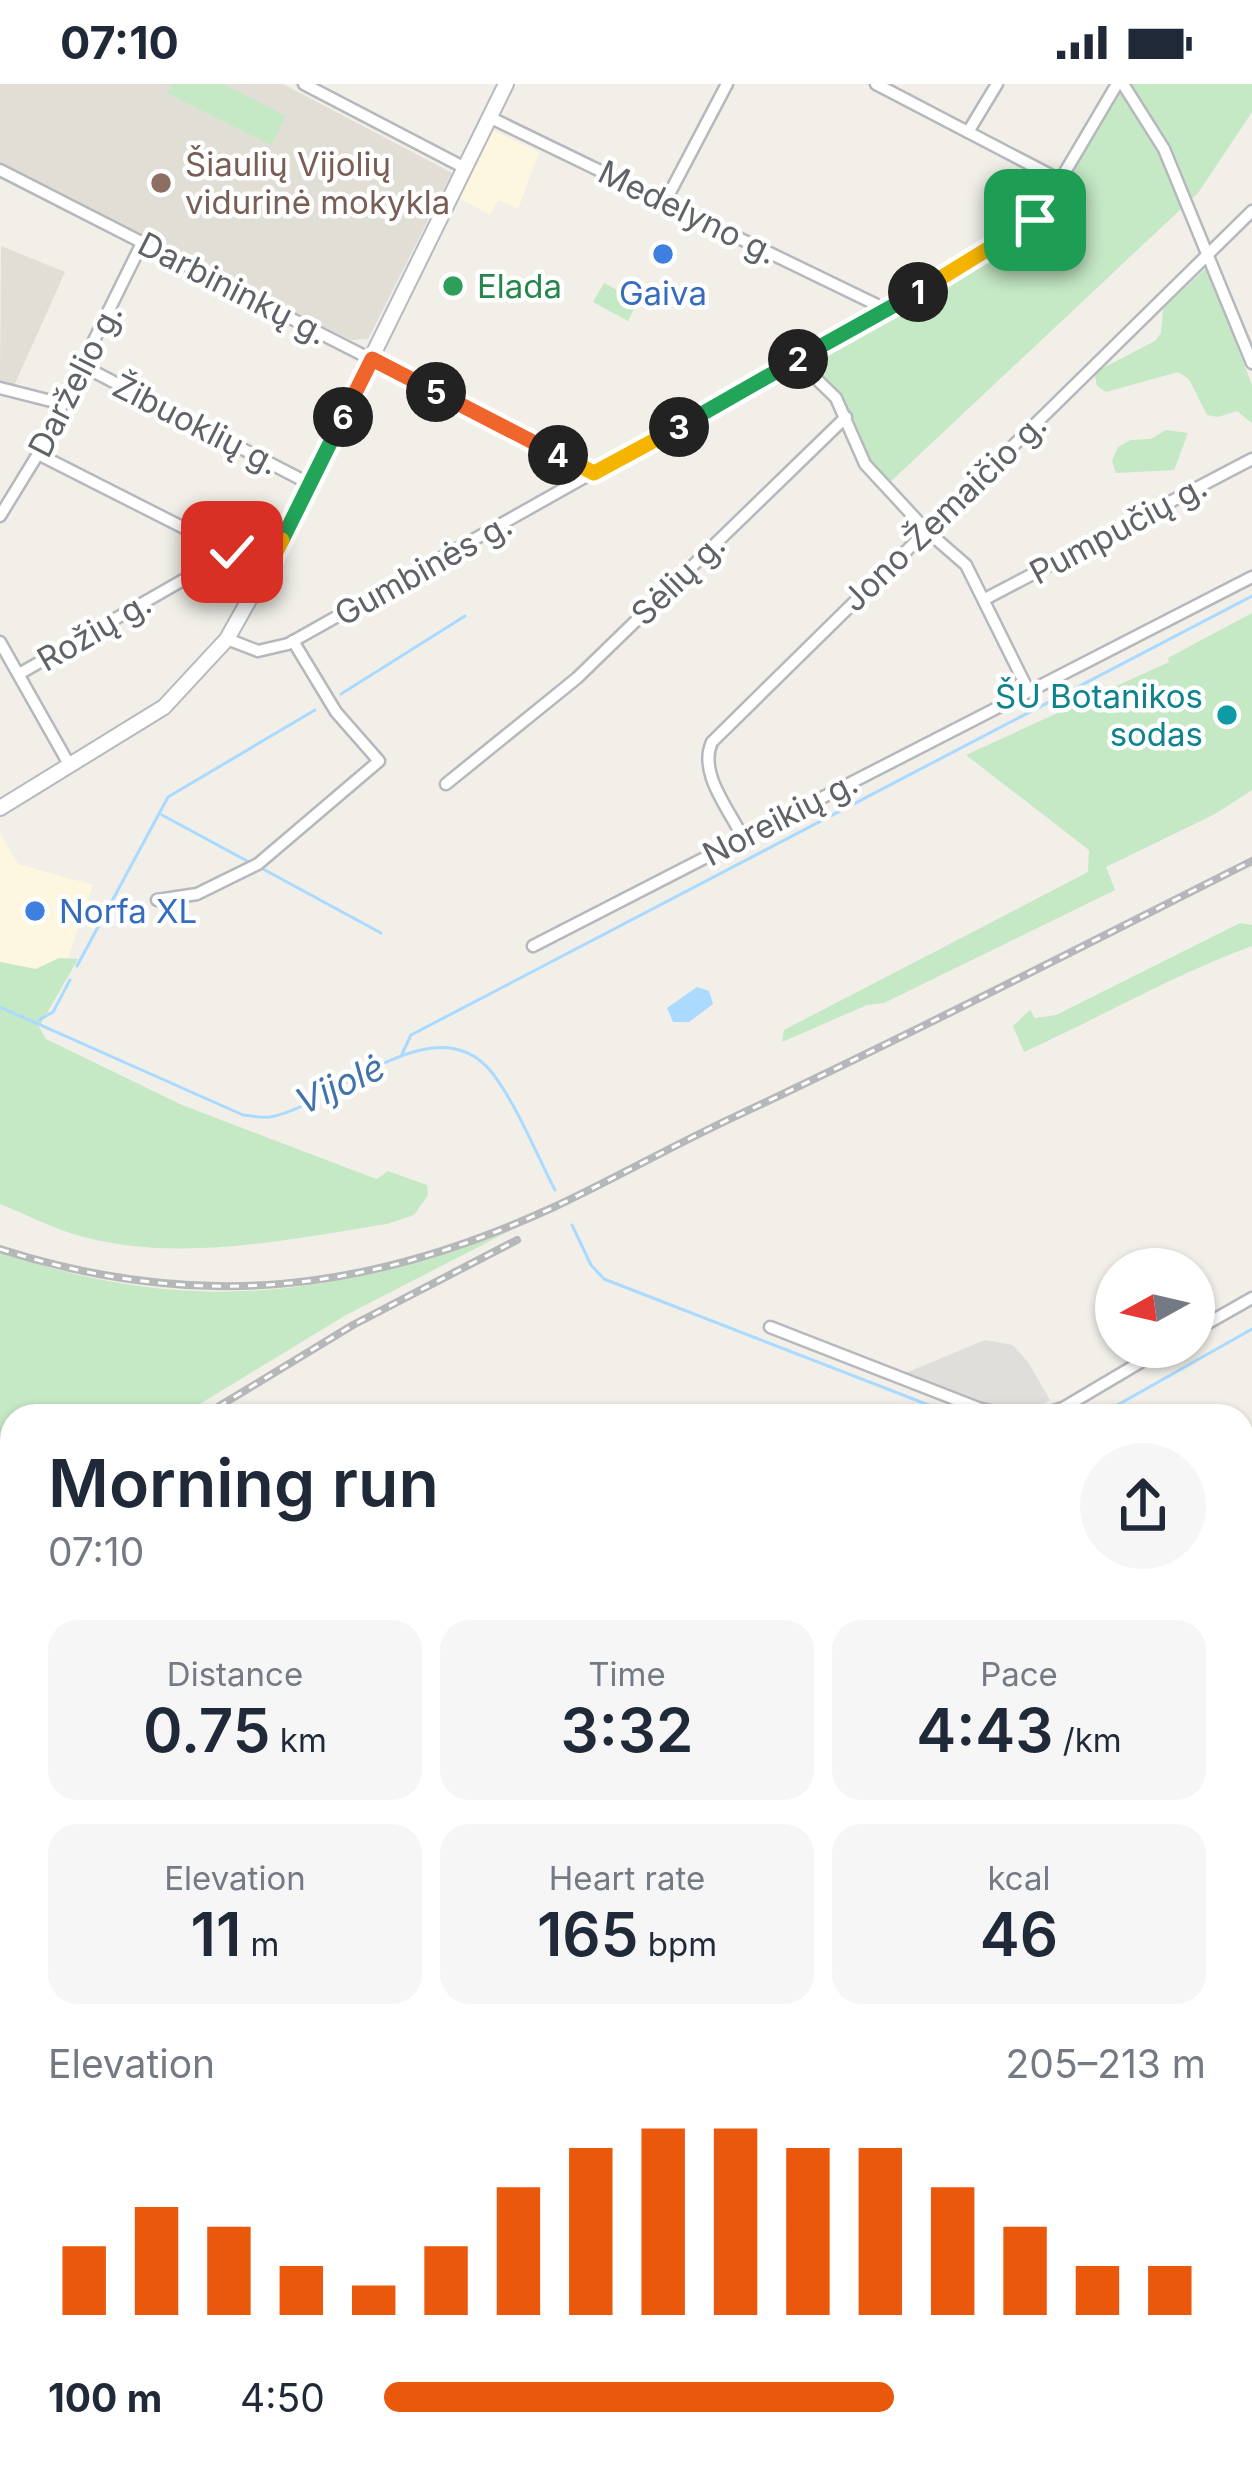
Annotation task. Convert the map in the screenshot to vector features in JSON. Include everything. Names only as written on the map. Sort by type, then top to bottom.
[{"type":"main road","points":[[0,808],[164,707],[227,639],[267,570],[506,84]]},
{"type":"street","points":[[304,84],[465,168]]},
{"type":"street","points":[[666,200],[728,84]]},
{"type":"street","points":[[877,84],[1060,180]]},
{"type":"street","points":[[968,132],[997,84]]},
{"type":"street","points":[[1120,84],[1164,149],[1252,362]]},
{"type":"street","name":"Gumbinės g.","points":[[227,639],[258,651],[293,641],[1027,228],[1120,84]]},
{"type":"street","name":"Medelyno g.","points":[[489,117],[666,200],[874,304],[883,313]]},
{"type":"street","name":"Darbininkų g.","points":[[0,170],[594,473]]},
{"type":"street","name":"Jono Žemaičio g.","points":[[742,836],[709,771],[705,757],[712,742],[1252,211]]},
{"type":"street","name":"Darželio g.","points":[[0,516],[38,454],[143,241]]},
{"type":"street","points":[[797,360],[836,398],[866,464],[927,531],[966,565],[1028,690]]},
{"type":"street","name":"Žibuoklių g.","points":[[81,365],[310,484]]},
{"type":"street","points":[[0,388],[63,404]]},
{"type":"street","name":"Sėlių g.","points":[[446,784],[577,678],[846,417]]},
{"type":"street","points":[[38,454],[267,570]]},
{"type":"street","name":"Pumpučių g.","points":[[985,599],[1252,459]]},
{"type":"street","name":"Rožių g.","points":[[19,674],[232,552]]},
{"type":"street","name":"Noreikių g.","points":[[533,946],[1252,577]]},
{"type":"street","points":[[157,900],[197,894],[258,864],[379,761],[336,712],[293,641]]},
{"type":"street","points":[[0,642],[70,766]]},
{"type":"street","points":[[1215,1319],[1252,1298]]},
{"type":"street","points":[[770,1327],[968,1404]]},
{"type":"street","points":[[1070,1404],[1131,1368]]},
{"type":"shaded area","points":[[0,84],[283,84],[452,173],[368,339],[351,340],[0,164]]},
{"type":"shaded area","points":[[492,130],[539,152],[518,209],[498,200],[490,215],[458,197]]},
{"type":"shaded area","points":[[1,246],[65,272],[14,386],[0,383]]},
{"type":"shaded area","points":[[0,833],[18,864],[93,885],[68,958],[36,969],[0,962]]},
{"type":"shaded area","points":[[985,1340],[1013,1345],[1050,1400],[986,1404],[903,1374]]},
{"type":"green space","points":[[172,84],[223,84],[286,116],[271,145],[167,93]]},
{"type":"green space","points":[[1117,84],[1252,84],[1252,112],[1198,193],[886,486],[865,464],[846,417],[797,360],[1027,228]]},
{"type":"green space","points":[[1207,267],[1252,385],[1252,423],[1237,411],[1207,415],[1189,379],[1178,372],[1106,392],[1097,386],[1099,370],[1155,341],[1161,333],[1163,309]]},
{"type":"green space","points":[[604,283],[638,301],[628,321],[593,302]]},
{"type":"green space","points":[[1166,430],[1188,433],[1174,470],[1116,473],[1112,461],[1118,447]]},
{"type":"green space","points":[[1252,613],[1252,790],[1215,814],[1106,867],[1115,890],[884,1003],[867,1005],[782,1042],[784,1030],[1088,872],[1089,850],[966,755],[1169,662],[1168,658]]},
{"type":"green space","points":[[1240,923],[1252,925],[1252,946],[1024,1052],[1013,1026],[1030,1010],[1035,1018],[1056,1015]]},
{"type":"green space","points":[[59,958],[78,959],[39,1027],[46,1039],[182,1105],[377,1179],[388,1171],[427,1185],[428,1195],[414,1215],[387,1224],[268,1242],[188,1248],[148,1247],[70,1233],[0,1204],[0,962],[36,969]]},
{"type":"green space","points":[[525,1223],[346,1315],[200,1404],[0,1404],[0,1252],[69,1273],[136,1286],[201,1291],[329,1282],[458,1248]]},
{"type":"water","points":[[697,987],[709,991],[713,1004],[689,1022],[673,1022],[667,1008]]},
{"type":"waterway","points":[[402,1054],[411,1035],[1252,596]]},
{"type":"waterway","points":[[341,694],[465,616]]},
{"type":"waterway","points":[[77,966],[168,797],[315,710]]},
{"type":"waterway","points":[[162,815],[249,862]]},
{"type":"waterway","points":[[263,869],[381,933]]},
{"type":"waterway","points":[[39,1020],[53,1012],[70,980]]},
{"type":"waterway","name":"Vijolė","points":[[0,1007],[243,1115],[257,1117],[295,1109],[410,1053],[439,1048],[465,1052],[499,1082],[555,1190]]},
{"type":"waterway","name":"Vijolė","points":[[572,1225],[591,1265],[604,1279],[926,1404]]},
{"type":"waterway","name":"Vijolė","points":[[1119,1404],[1252,1329]]},
{"type":"railway","points":[[0,1249],[73,1269],[213,1286],[281,1284],[416,1259],[554,1207],[1252,861]]},
{"type":"railway","points":[[223,1404],[353,1325],[517,1240]]},
{"type":"place","name":"Šiaulių Vijolių vidurinė mokykla","points":[[161,183]]},
{"type":"place","name":"Gaiva","points":[[663,254]]},
{"type":"place","name":"Elada","points":[[453,286]]},
{"type":"place","name":"ŠU Botanikos sodas","points":[[1227,715]]},
{"type":"place","name":"Norfa XL","points":[[35,911]]},
{"type":"route","points":[[232,552],[267,570],[372,359],[594,473],[883,313],[1035,220]]}]
